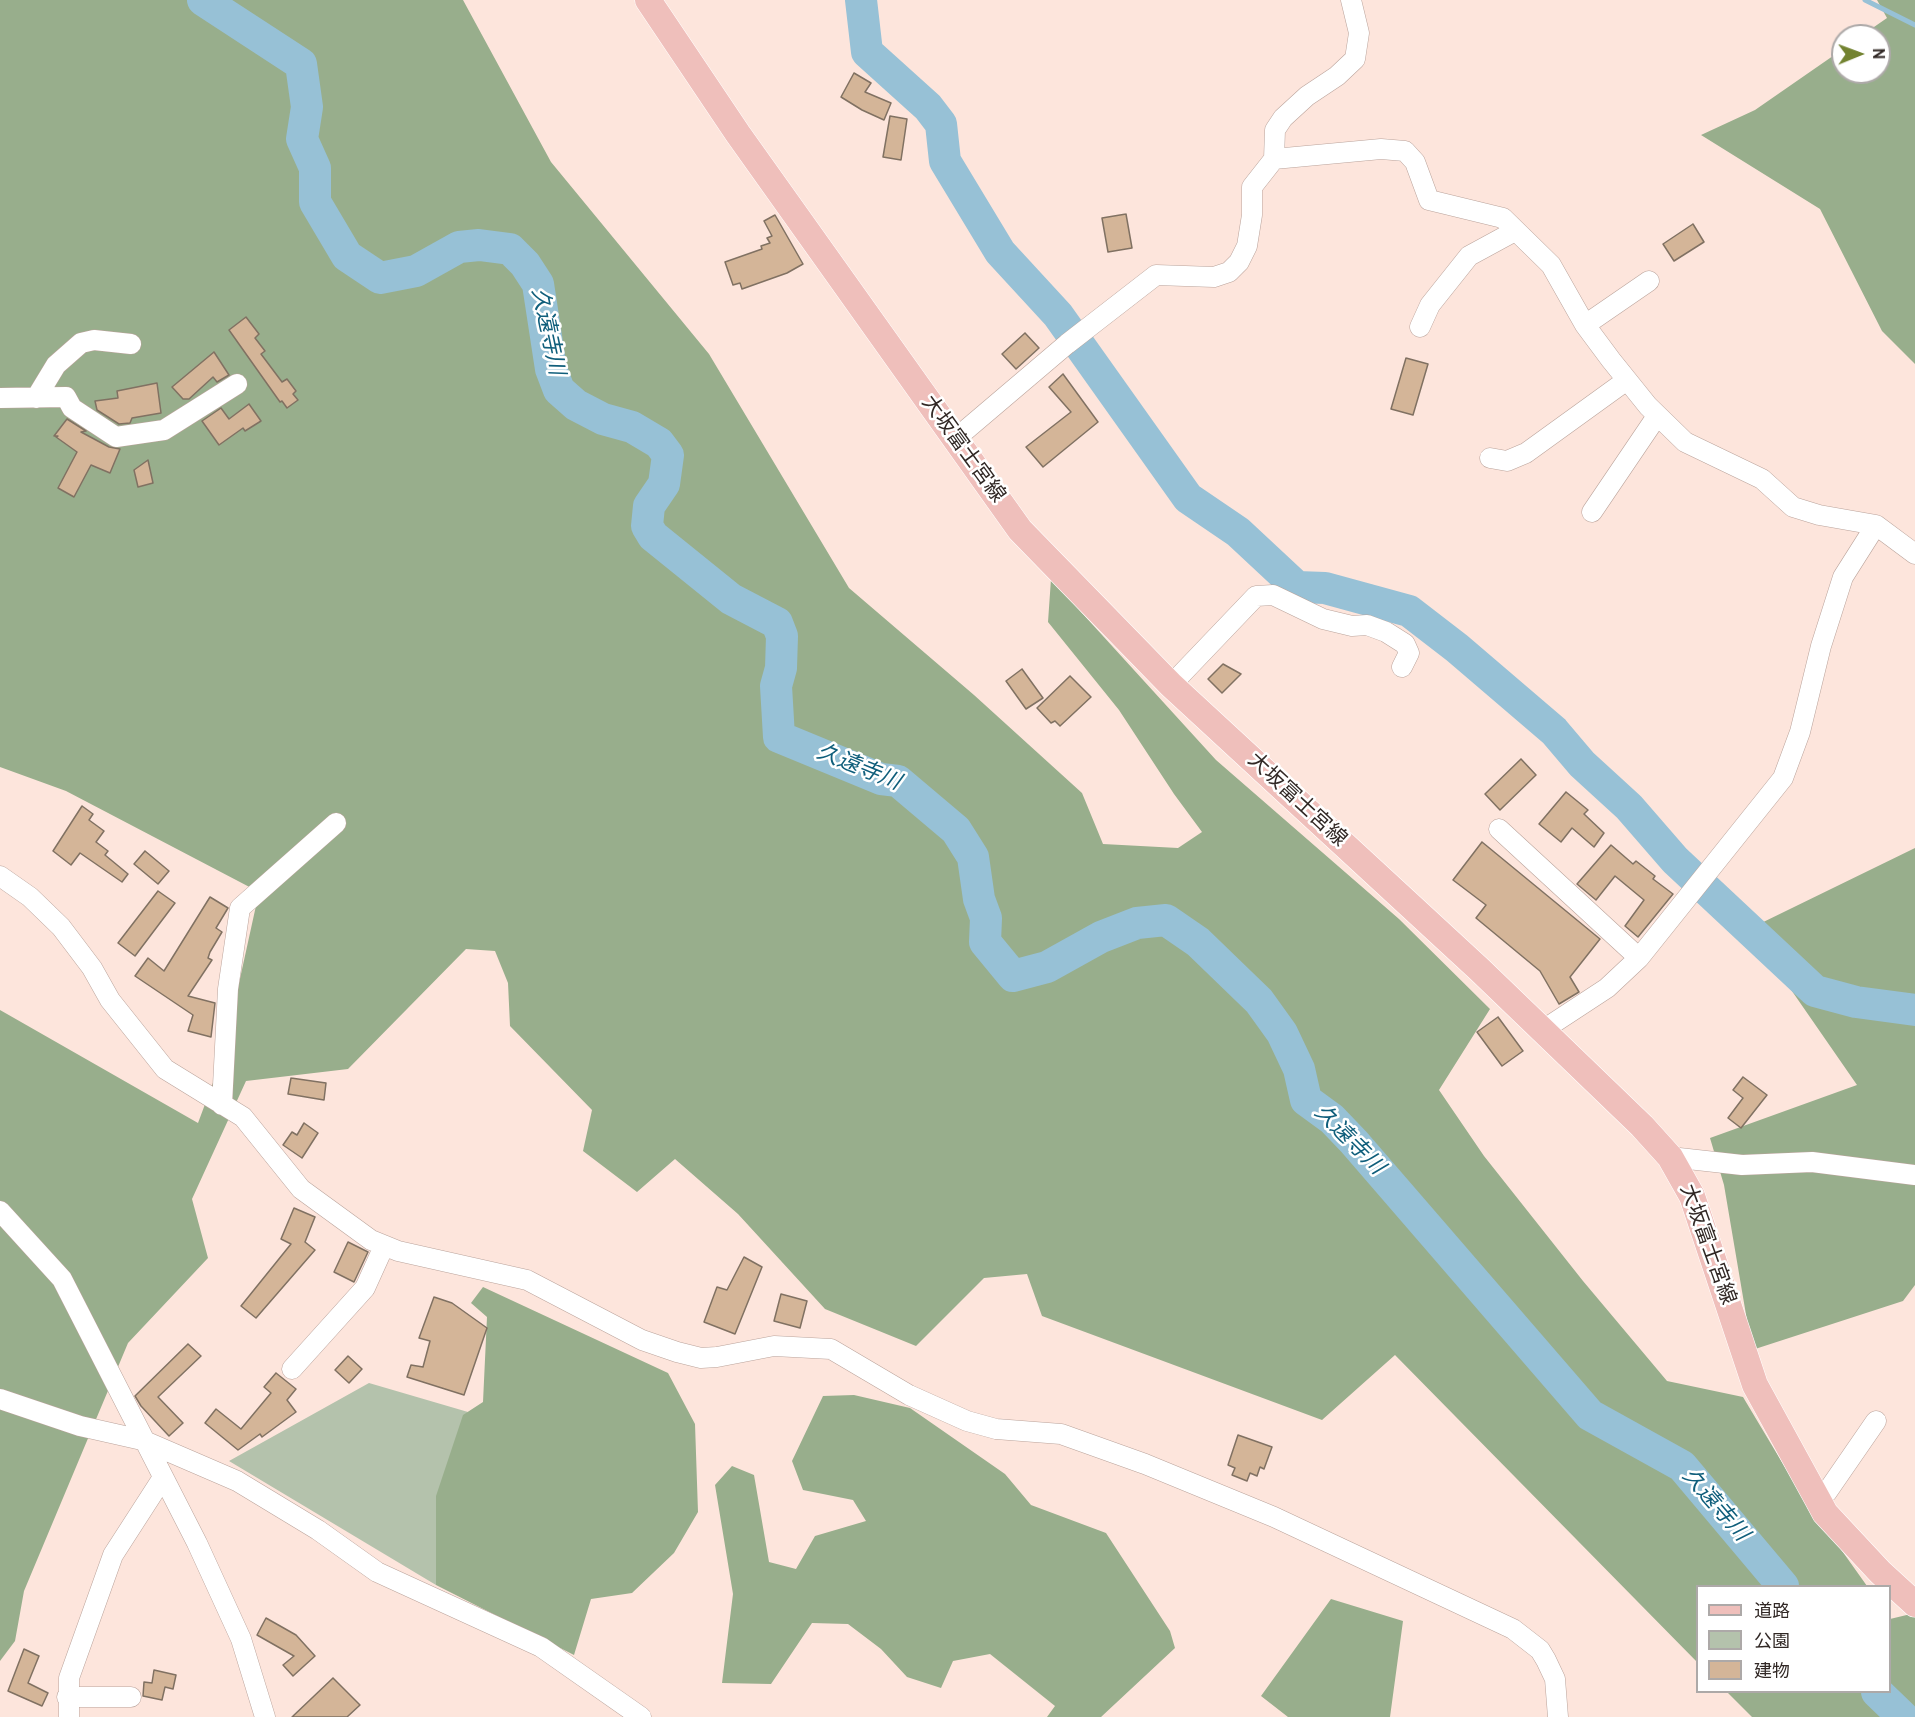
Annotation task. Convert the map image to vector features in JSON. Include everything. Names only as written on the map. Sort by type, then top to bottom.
[{"type":"main road","name":"大坂富士宮線","points":[[648,0],[738,134],[1020,530],[1171,685],[1543,1030],[1642,1126],[1670,1157],[1692,1196],[1755,1385],[1825,1513],[1880,1572],[1915,1604]]},
{"type":"street","points":[[954,440],[1067,344],[1156,275],[1214,278],[1229,272],[1239,262],[1247,246],[1252,215],[1252,187],[1274,159],[1275,130],[1283,118],[1307,96],[1337,76],[1354,59],[1359,33],[1351,0]]},
{"type":"street","points":[[1274,159],[1381,149],[1405,151],[1415,162],[1429,200],[1503,218],[1551,265],[1585,325],[1657,416],[1685,442],[1762,479],[1793,507],[1819,515],[1876,525],[1915,554]]},
{"type":"street","points":[[1420,327],[1430,305],[1469,256],[1515,231]]},
{"type":"street","points":[[1585,325],[1649,281]]},
{"type":"street","points":[[36,398],[56,365],[81,343],[94,340],[131,344]]},
{"type":"street","points":[[1490,458],[1507,461],[1526,453],[1627,380]]},
{"type":"street","points":[[0,399],[66,398],[72,408],[116,437],[164,430],[237,384]]},
{"type":"street","points":[[1592,512],[1657,416]]},
{"type":"street","points":[[1543,1030],[1607,988],[1639,958],[1783,778],[1800,732],[1821,646],[1843,578],[1876,525]]},
{"type":"street","points":[[1171,685],[1256,596],[1273,595],[1323,619],[1352,626],[1367,625],[1386,632],[1404,644],[1409,653],[1402,667]]},
{"type":"street","points":[[222,1105],[228,989],[240,908],[336,823]]},
{"type":"street","points":[[1499,830],[1639,958]]},
{"type":"street","points":[[1,880],[30,897],[61,927],[92,968],[110,1000],[165,1069],[237,1113],[255,1130],[301,1189],[346,1224],[384,1246],[527,1280],[642,1340],[693,1356],[717,1357],[774,1346],[831,1349],[909,1395],[967,1421],[996,1429],[1061,1434],[1145,1464],[1274,1516],[1513,1629],[1540,1650],[1546,1660],[1555,1678],[1558,1717]]},
{"type":"street","points":[[1670,1157],[1742,1165],[1812,1162],[1915,1175]]},
{"type":"street","points":[[0,1211],[62,1279],[242,1639],[265,1717]]},
{"type":"street","points":[[292,1369],[365,1288],[384,1246]]},
{"type":"street","points":[[0,1399],[80,1426],[142,1440],[237,1481],[318,1530],[377,1572],[542,1647],[641,1717]]},
{"type":"street","points":[[1818,1500],[1827,1492],[1876,1421]]},
{"type":"street","points":[[69,1717],[67,1697],[69,1678],[113,1555],[162,1479]]},
{"type":"street","points":[[67,1697],[131,1697]]},
{"type":"green space","points":[[0,0],[463,0],[551,162],[709,354],[849,588],[974,695],[1082,793],[1103,844],[1178,848],[1202,832],[1119,710],[1048,622],[1051,579],[1216,760],[1399,919],[1490,1009],[1439,1090],[1484,1156],[1583,1281],[1667,1381],[1743,1397],[1798,1489],[1866,1585],[1696,1585],[1696,1661],[1395,1355],[1322,1420],[1042,1316],[1027,1274],[984,1278],[916,1346],[825,1309],[738,1214],[675,1159],[637,1192],[583,1151],[592,1110],[510,1026],[508,983],[495,951],[466,949],[348,1069],[246,1081],[192,1199],[208,1258],[128,1343],[24,1591],[15,1641],[0,1661],[0,1010],[198,1123],[223,1056],[259,892],[66,791],[0,767]]},
{"type":"green space","points":[[1877,0],[1915,0],[1915,364],[1882,331],[1820,209],[1701,135],[1755,110],[1831,57],[1831,84],[1891,84],[1891,24],[1878,24],[1887,18]]},
{"type":"green space","points":[[1915,848],[1915,1285],[1903,1301],[1752,1350],[1724,1185],[1710,1138],[1857,1085],[1749,929]]},
{"type":"green space","points":[[483,1287],[668,1373],[695,1424],[698,1512],[674,1553],[632,1593],[591,1599],[574,1655],[436,1585],[436,1496],[463,1415],[483,1402],[487,1317],[471,1303]]},
{"type":"green space","points":[[369,1383],[468,1412],[436,1501],[436,1585],[229,1461]]},
{"type":"green space","points":[[854,1395],[910,1408],[1005,1474],[1031,1505],[1106,1533],[1170,1631],[1175,1648],[1101,1717],[1047,1717],[1055,1706],[990,1654],[953,1661],[941,1688],[907,1677],[881,1649],[848,1624],[812,1623],[771,1684],[722,1683],[733,1594],[715,1485],[732,1466],[754,1475],[769,1562],[796,1569],[815,1536],[866,1521],[853,1500],[803,1490],[792,1461],[823,1396]]},
{"type":"green space","points":[[1331,1599],[1403,1621],[1390,1717],[1288,1717],[1261,1696]]},
{"type":"green space","points":[[1915,1613],[1915,1717],[1752,1717],[1728,1693],[1891,1693],[1891,1619]]},
{"type":"building","points":[[854,73],[871,83],[865,92],[891,103],[884,120],[841,97]]},
{"type":"building","points":[[890,116],[907,119],[901,160],[883,157]]},
{"type":"building","points":[[1126,214],[1132,248],[1108,252],[1102,218]]},
{"type":"building","points":[[775,215],[803,264],[787,273],[742,289],[740,283],[733,285],[725,262],[762,249],[761,246],[770,243],[767,238],[772,236],[764,221]]},
{"type":"building","points":[[1693,224],[1704,242],[1674,261],[1663,244]]},
{"type":"building","points":[[246,317],[259,334],[255,338],[265,351],[261,354],[282,382],[287,379],[296,391],[293,394],[298,400],[287,408],[282,401],[280,402],[229,330]]},
{"type":"building","points":[[1025,333],[1039,348],[1016,369],[1002,354]]},
{"type":"building","points":[[214,352],[229,375],[217,382],[213,377],[189,399],[183,399],[172,387]]},
{"type":"building","points":[[1406,358],[1428,364],[1413,415],[1391,409]]},
{"type":"building","points":[[1063,374],[1098,422],[1043,467],[1026,447],[1071,412],[1049,387]]},
{"type":"building","points":[[157,383],[161,413],[132,418],[130,423],[119,424],[97,410],[95,401],[118,398],[117,391]]},
{"type":"building","points":[[249,404],[261,421],[245,431],[243,428],[219,445],[202,421],[221,408],[229,419]]},
{"type":"building","points":[[67,419],[86,431],[81,432],[109,447],[120,449],[110,473],[91,465],[74,497],[58,488],[77,452],[56,437],[58,436],[54,436]]},
{"type":"building","points":[[148,460],[153,483],[138,487],[134,470]]},
{"type":"building","points":[[1223,664],[1241,674],[1222,693],[1208,679]]},
{"type":"building","points":[[1022,669],[1043,698],[1026,709],[1006,681]]},
{"type":"building","points":[[1070,676],[1091,697],[1060,726],[1055,721],[1051,723],[1037,708]]},
{"type":"building","points":[[1521,759],[1536,775],[1500,810],[1485,794]]},
{"type":"building","points":[[1566,792],[1588,810],[1584,814],[1604,833],[1594,847],[1572,828],[1561,842],[1539,824]]},
{"type":"building","points":[[82,806],[93,814],[89,820],[104,831],[96,842],[108,851],[105,855],[128,874],[122,882],[80,853],[71,865],[53,851]]},
{"type":"building","points":[[1482,842],[1600,939],[1570,977],[1579,992],[1559,1004],[1540,971],[1476,918],[1486,905],[1453,880]]},
{"type":"building","points":[[1611,845],[1633,864],[1636,861],[1655,876],[1653,879],[1673,894],[1638,937],[1625,926],[1644,900],[1615,876],[1596,900],[1577,884]]},
{"type":"building","points":[[145,851],[169,871],[158,884],[134,864]]},
{"type":"building","points":[[158,891],[175,903],[135,956],[118,943]]},
{"type":"building","points":[[210,897],[228,908],[216,928],[222,932],[210,952],[208,958],[212,960],[188,996],[215,1003],[211,1037],[188,1031],[193,1015],[135,976],[148,958],[164,971]]},
{"type":"building","points":[[1498,1017],[1523,1051],[1502,1066],[1477,1032]]},
{"type":"building","points":[[1743,1077],[1767,1095],[1741,1128],[1728,1118],[1743,1098],[1733,1090]]},
{"type":"building","points":[[291,1078],[326,1083],[324,1100],[288,1094]]},
{"type":"building","points":[[304,1123],[318,1133],[302,1158],[283,1145],[292,1132],[297,1135]]},
{"type":"building","points":[[294,1208],[315,1217],[305,1242],[315,1250],[256,1318],[241,1306],[291,1244],[281,1239]]},
{"type":"building","points":[[348,1242],[368,1252],[354,1282],[334,1272]]},
{"type":"building","points":[[744,1257],[762,1267],[735,1334],[704,1322],[717,1287],[727,1290]]},
{"type":"building","points":[[781,1294],[807,1301],[800,1328],[774,1321]]},
{"type":"building","points":[[434,1297],[452,1303],[487,1328],[464,1395],[407,1377],[411,1365],[423,1367],[430,1341],[419,1338]]},
{"type":"building","points":[[188,1344],[201,1356],[158,1397],[183,1423],[169,1436],[141,1406],[135,1396]]},
{"type":"building","points":[[348,1356],[362,1369],[349,1383],[335,1370]]},
{"type":"building","points":[[276,1373],[296,1389],[287,1400],[296,1412],[262,1437],[260,1434],[238,1450],[205,1423],[216,1409],[241,1429],[271,1393],[264,1387]]},
{"type":"building","points":[[1238,1435],[1272,1447],[1264,1469],[1260,1467],[1257,1476],[1250,1473],[1247,1481],[1232,1475],[1235,1468],[1228,1465]]},
{"type":"building","points":[[266,1618],[296,1635],[315,1656],[293,1676],[283,1665],[294,1656],[257,1635]]},
{"type":"building","points":[[24,1649],[39,1656],[28,1683],[48,1693],[42,1706],[8,1691]]},
{"type":"building","points":[[154,1670],[176,1675],[173,1689],[165,1687],[162,1700],[143,1696],[144,1682],[152,1683]]},
{"type":"building","points":[[333,1678],[360,1705],[347,1717],[292,1717]]},
{"type":"waterway","name":"久遠寺川","points":[[203,0],[301,64],[307,107],[302,139],[315,168],[315,202],[347,256],[380,278],[416,271],[459,247],[479,245],[510,249],[525,264],[538,284],[551,369],[559,390],[576,405],[603,419],[632,427],[659,443],[668,455],[664,484],[649,506],[647,526],[653,536],[731,599],[777,623],[782,636],[781,668],[776,686],[779,737],[881,779],[898,781],[956,830],[973,857],[979,899],[986,918],[985,942],[1013,976],[1047,967],[1101,937],[1137,923],[1166,920],[1198,942],[1259,1001],[1282,1033],[1299,1069],[1306,1100],[1332,1119],[1354,1142],[1590,1415],[1682,1466],[1782,1585]]},
{"type":"waterway","points":[[861,0],[867,52],[928,107],[941,124],[945,161],[1000,252],[1058,315],[1188,498],[1238,532],[1297,587],[1325,588],[1409,611],[1457,648],[1554,731],[1582,764],[1629,807],[1675,860],[1815,991],[1856,1002],[1915,1010]]},
{"type":"waterway","points":[[1865,0],[1915,25]]},
{"type":"waterway","name":"久遠寺川","points":[[1878,1693],[1903,1717]]}]
